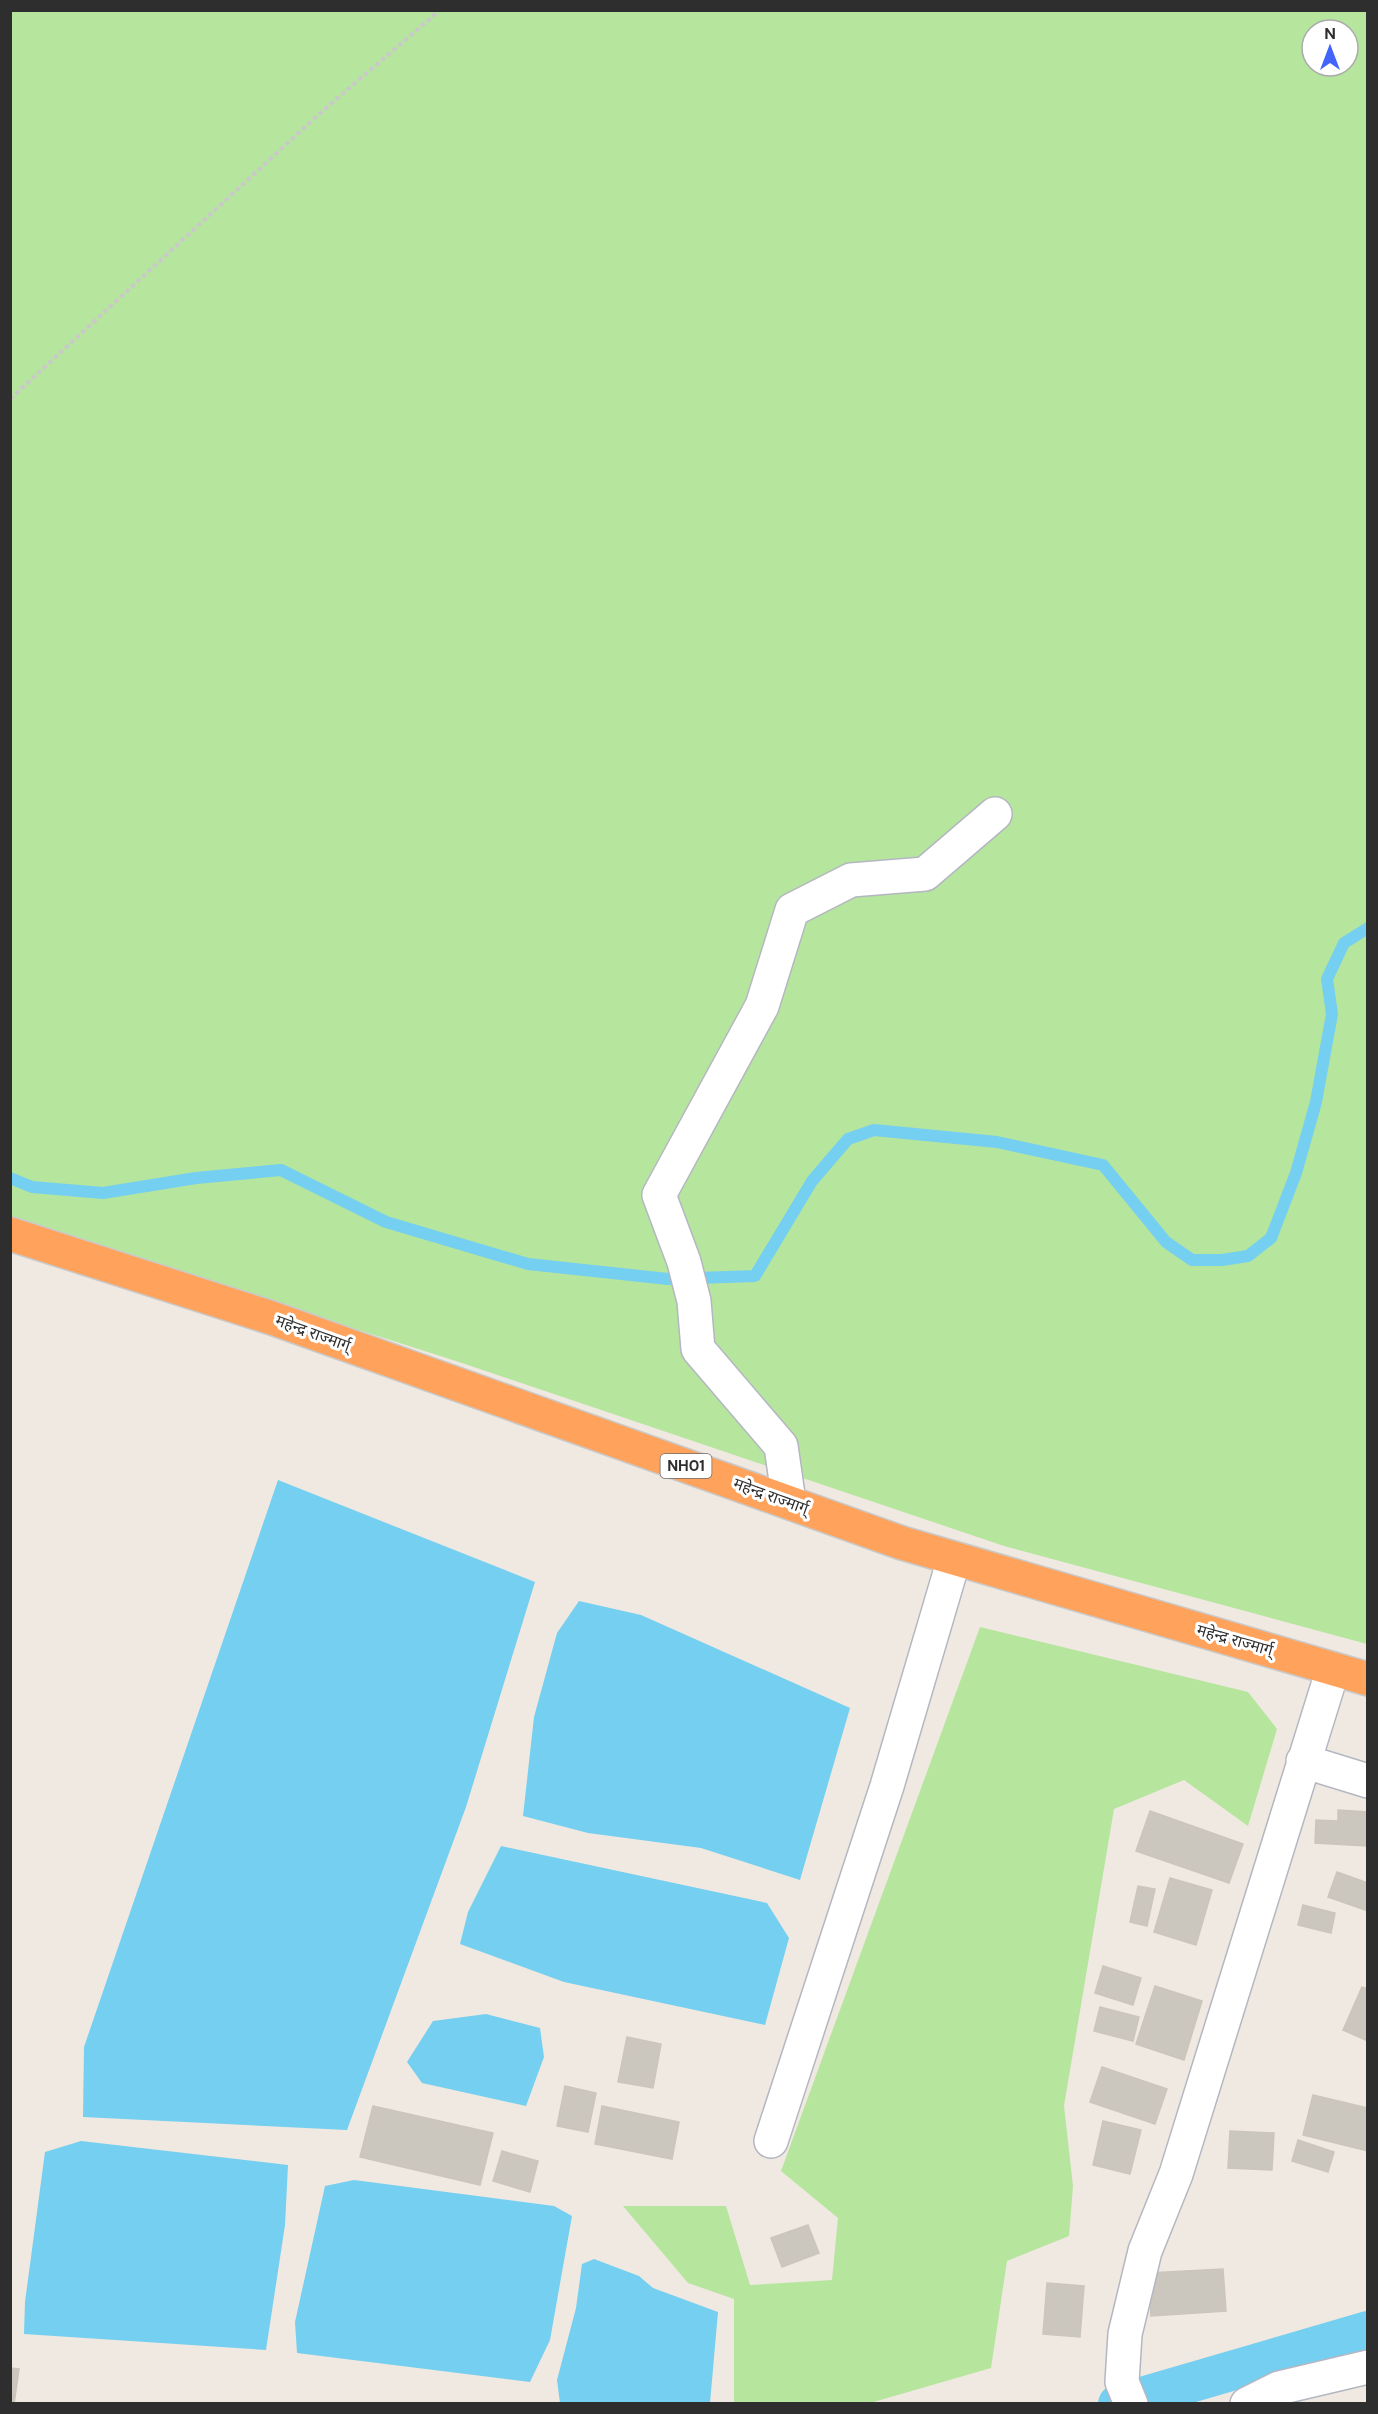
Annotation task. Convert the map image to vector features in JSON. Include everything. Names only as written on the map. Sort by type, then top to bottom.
[{"type":"highway","name":"महेन्द्र राज्मार्ग्","points":[[10,1234],[272,1318],[954,1559],[1368,1679]]},
{"type":"street","points":[[789,1502],[781,1446],[698,1349],[693,1301],[684,1262],[659,1195],[762,1006],[792,910],[850,880],[925,874],[995,814]]},
{"type":"street","points":[[771,2141],[887,1786],[954,1559]]},
{"type":"street","points":[[1126,2393],[1125,2334],[1145,2252],[1176,2174],[1333,1669]]},
{"type":"street","points":[[1303,1761],[1368,1781]]},
{"type":"street","points":[[1247,2403],[1279,2388],[1368,2367]]},
{"type":"path","points":[[10,399],[318,114],[440,10]]},
{"type":"green space","points":[[11,11],[1367,11],[1367,1644],[1004,1546],[462,1363],[11,1219]]},
{"type":"green space","points":[[980,1627],[1248,1692],[1277,1729],[1248,1826],[1184,1780],[1114,1809],[1064,2106],[1073,2186],[1069,2236],[1007,2261],[991,2368],[870,2403],[734,2403],[734,2299],[688,2283],[623,2206],[726,2206],[750,2285],[832,2280],[838,2218],[781,2171]]},
{"type":"water","points":[[278,1480],[535,1582],[466,1807],[347,2130],[83,2117],[84,2047]]},
{"type":"water","points":[[579,1601],[641,1615],[850,1708],[800,1880],[701,1848],[588,1833],[523,1816],[534,1717],[557,1633]]},
{"type":"water","points":[[501,1846],[767,1903],[789,1938],[765,2025],[564,1982],[460,1944],[468,1912]]},
{"type":"water","points":[[486,2014],[540,2028],[544,2057],[526,2106],[422,2083],[407,2062],[433,2021]]},
{"type":"water","points":[[81,2141],[288,2165],[285,2225],[266,2350],[24,2334],[25,2302],[45,2152]]},
{"type":"water","points":[[354,2180],[554,2206],[572,2216],[550,2340],[530,2382],[297,2353],[295,2322],[325,2186]]},
{"type":"water","points":[[594,2259],[639,2276],[653,2288],[718,2312],[710,2403],[560,2403],[557,2380],[576,2308],[582,2264]]},
{"type":"building","points":[[1338,1810],[1368,1812],[1367,1846],[1315,1843],[1316,1820],[1338,1821]]},
{"type":"building","points":[[1150,1811],[1243,1844],[1229,1883],[1136,1851]]},
{"type":"building","points":[[1337,1872],[1368,1883],[1368,1911],[1328,1897]]},
{"type":"building","points":[[1170,1878],[1212,1890],[1196,1945],[1154,1932]]},
{"type":"building","points":[[1138,1886],[1155,1889],[1147,1926],[1130,1922]]},
{"type":"building","points":[[1303,1905],[1335,1913],[1331,1933],[1298,1925]]},
{"type":"building","points":[[1103,1966],[1141,1978],[1133,2005],[1095,1993]]},
{"type":"building","points":[[1155,1986],[1202,2001],[1184,2060],[1136,2044]]},
{"type":"building","points":[[1362,1987],[1368,1989],[1368,2041],[1343,2030]]},
{"type":"building","points":[[1100,2007],[1139,2017],[1133,2041],[1094,2031]]},
{"type":"building","points":[[627,2037],[661,2044],[653,2088],[618,2082]]},
{"type":"building","points":[[1102,2067],[1167,2089],[1155,2124],[1090,2102]]},
{"type":"building","points":[[565,2086],[596,2093],[588,2132],[557,2126]]},
{"type":"building","points":[[1313,2095],[1368,2108],[1368,2151],[1303,2135]]},
{"type":"building","points":[[373,2106],[493,2133],[480,2185],[360,2157]]},
{"type":"building","points":[[602,2106],[679,2122],[672,2159],[595,2144]]},
{"type":"building","points":[[1103,2121],[1141,2130],[1130,2174],[1093,2165]]},
{"type":"building","points":[[1230,2131],[1274,2133],[1272,2170],[1228,2168]]},
{"type":"building","points":[[1298,2140],[1334,2152],[1328,2172],[1292,2161]]},
{"type":"building","points":[[502,2151],[538,2161],[530,2192],[493,2181]]},
{"type":"building","points":[[808,2225],[819,2253],[782,2267],[771,2238]]},
{"type":"building","points":[[1223,2269],[1226,2311],[1151,2316],[1148,2273]]},
{"type":"building","points":[[1047,2283],[1084,2286],[1080,2337],[1043,2334]]},
{"type":"building","points":[[10,2368],[19,2369],[14,2404],[10,2404]]},
{"type":"waterway","points":[[10,1178],[32,1187],[103,1193],[196,1178],[281,1170],[386,1222],[528,1264],[668,1279],[755,1276],[812,1181],[848,1139],[874,1130],[997,1142],[1103,1165],[1166,1242],[1192,1260],[1222,1260],[1248,1256],[1271,1238],[1296,1173],[1316,1102],[1332,1014],[1327,979],[1344,943],[1368,928]]},
{"type":"waterway","points":[[1118,2404],[1368,2331]]}]
